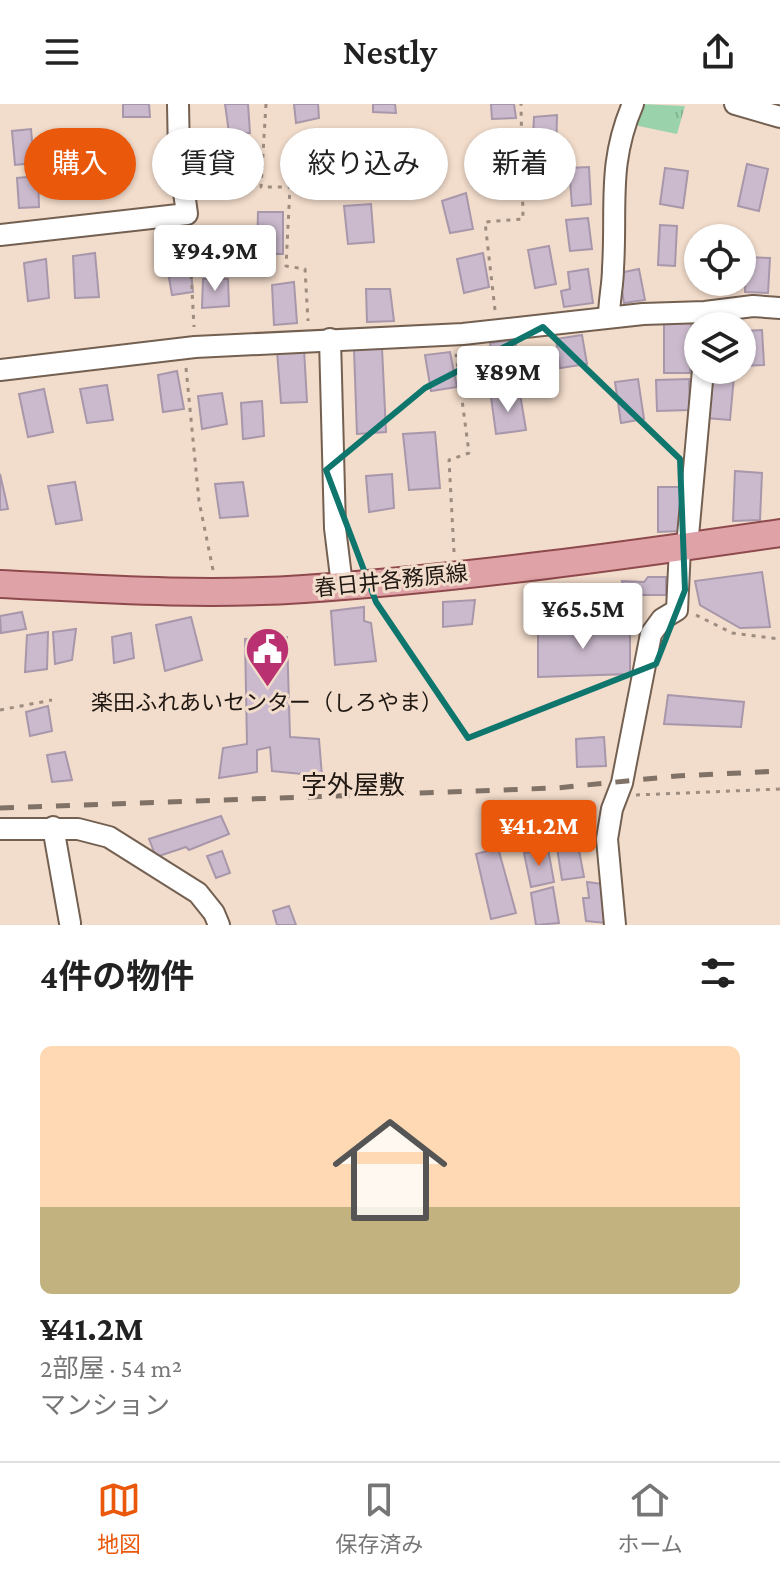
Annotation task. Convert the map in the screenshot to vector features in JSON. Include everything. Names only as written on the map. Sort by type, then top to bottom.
[{"type":"main road","name":"春日井各務原線","points":[[0,584],[191,591],[301,589],[456,574],[780,533]]},
{"type":"street","points":[[0,235],[187,214],[179,156],[178,104]]},
{"type":"street","points":[[609,317],[613,271],[614,172],[624,124],[633,104]]},
{"type":"street","points":[[735,104],[780,117]]},
{"type":"street","points":[[731,312],[753,306],[780,308]]},
{"type":"street","points":[[0,370],[189,347],[454,334],[609,317],[672,312],[684,315]]},
{"type":"street","points":[[330,339],[335,528],[342,585]]},
{"type":"street","points":[[615,925],[607,839],[612,809],[619,795],[651,634],[662,619],[677,610],[701,384]]},
{"type":"street","points":[[0,829],[53,827],[94,831],[109,837],[198,893],[214,913],[219,925]]},
{"type":"street","points":[[53,827],[70,923]]},
{"type":"path","points":[[266,104],[261,187],[290,187],[286,266],[305,269],[309,341]]},
{"type":"path","points":[[497,330],[485,222],[523,219],[521,104]]},
{"type":"path","points":[[187,214],[189,347],[199,501],[213,573]]},
{"type":"path","points":[[454,334],[469,453],[449,460],[456,574]]},
{"type":"path","points":[[677,610],[693,614],[732,633],[780,639]]},
{"type":"path","points":[[0,710],[52,700]]},
{"type":"path","points":[[619,795],[780,789]]},
{"type":"highlighted area","points":[[543,327],[680,459],[685,590],[656,664],[468,738],[376,602],[326,470],[425,388]]},
{"type":"green space","points":[[640,104],[685,106],[677,134],[634,125]]},
{"type":"building","points":[[123,104],[149,104],[150,117],[123,117]]},
{"type":"building","points":[[225,104],[248,104],[250,128],[228,128]]},
{"type":"building","points":[[294,104],[318,104],[319,118],[296,123]]},
{"type":"building","points":[[373,104],[395,104],[396,113],[373,112]]},
{"type":"building","points":[[491,104],[514,104],[516,118],[492,119]]},
{"type":"building","points":[[557,115],[557,128],[533,128],[534,117]]},
{"type":"building","points":[[24,130],[24,164],[15,165],[12,131]]},
{"type":"building","points":[[747,164],[768,169],[759,211],[738,206]]},
{"type":"building","points":[[589,167],[591,204],[572,206],[572,200],[576,200],[576,168]]},
{"type":"building","points":[[665,168],[688,171],[683,208],[660,204]]},
{"type":"building","points":[[24,177],[24,200],[39,200],[39,207],[19,208],[17,178]]},
{"type":"building","points":[[464,194],[473,229],[450,233],[442,201]]},
{"type":"building","points":[[371,204],[374,242],[348,244],[344,206]]},
{"type":"building","points":[[258,212],[283,212],[283,254],[257,254]]},
{"type":"building","points":[[588,218],[592,249],[570,251],[566,220]]},
{"type":"building","points":[[184,225],[187,247],[163,248],[160,227]]},
{"type":"building","points":[[660,225],[677,226],[675,266],[658,265]]},
{"type":"building","points":[[549,246],[556,284],[535,288],[528,250]]},
{"type":"building","points":[[95,253],[99,297],[75,298],[73,256]]},
{"type":"building","points":[[483,253],[489,287],[464,293],[457,259]]},
{"type":"building","points":[[756,257],[770,258],[768,293],[756,292]]},
{"type":"building","points":[[46,259],[49,298],[28,301],[24,263]]},
{"type":"building","points":[[190,262],[193,292],[172,295],[167,266]]},
{"type":"building","points":[[588,269],[593,303],[564,307],[561,291],[570,289],[568,272]]},
{"type":"building","points":[[639,269],[645,300],[624,303],[619,273]]},
{"type":"building","points":[[203,279],[228,279],[229,306],[202,308]]},
{"type":"building","points":[[294,282],[297,323],[274,325],[272,285]]},
{"type":"building","points":[[366,289],[390,289],[394,321],[367,322]]},
{"type":"building","points":[[664,321],[684,322],[684,373],[664,373]]},
{"type":"building","points":[[756,330],[762,330],[764,365],[756,365]]},
{"type":"building","points":[[582,335],[587,364],[560,368],[556,339]]},
{"type":"building","points":[[515,340],[522,385],[496,387],[490,343]]},
{"type":"building","points":[[382,348],[386,432],[357,434],[354,349]]},
{"type":"building","points":[[304,349],[307,402],[281,403],[277,351]]},
{"type":"building","points":[[450,352],[457,387],[431,391],[425,355]]},
{"type":"building","points":[[177,371],[184,409],[163,412],[158,375]]},
{"type":"building","points":[[638,379],[644,419],[621,423],[615,382]]},
{"type":"building","points":[[684,379],[684,384],[689,384],[690,410],[657,411],[656,380]]},
{"type":"building","points":[[709,384],[733,384],[730,420],[706,418]]},
{"type":"building","points":[[107,385],[113,420],[87,423],[80,389]]},
{"type":"building","points":[[44,389],[53,432],[28,437],[19,394]]},
{"type":"building","points":[[222,393],[227,424],[202,429],[198,396]]},
{"type":"building","points":[[520,394],[526,430],[496,434],[491,397]]},
{"type":"building","points":[[262,401],[264,436],[243,439],[241,403]]},
{"type":"building","points":[[435,432],[440,488],[409,490],[403,434]]},
{"type":"building","points":[[735,471],[762,473],[760,520],[733,521]]},
{"type":"building","points":[[0,474],[8,509],[0,510]]},
{"type":"building","points":[[392,474],[394,508],[369,512],[366,476]]},
{"type":"building","points":[[75,482],[82,520],[56,524],[48,486]]},
{"type":"building","points":[[243,482],[248,516],[220,518],[215,484]]},
{"type":"building","points":[[658,487],[685,487],[680,531],[658,532]]},
{"type":"building","points":[[762,572],[770,627],[740,628],[700,605],[695,581]]},
{"type":"building","points":[[648,577],[666,577],[666,595],[625,595],[622,581],[644,582]]},
{"type":"building","points":[[475,600],[472,624],[443,627],[443,602]]},
{"type":"building","points":[[364,607],[364,621],[371,623],[376,661],[335,665],[331,611]]},
{"type":"building","points":[[22,612],[26,629],[1,633],[0,616]]},
{"type":"building","points":[[191,617],[202,660],[165,671],[156,625]]},
{"type":"building","points":[[538,625],[630,626],[630,674],[538,677]]},
{"type":"building","points":[[76,629],[72,660],[55,664],[53,632]]},
{"type":"building","points":[[48,632],[47,669],[25,672],[27,635]]},
{"type":"building","points":[[131,633],[134,658],[114,663],[112,637]]},
{"type":"building","name":"楽田ふれあいセンター（しろやま）","points":[[287,637],[290,737],[319,739],[322,776],[272,771],[270,747],[257,750],[257,772],[219,778],[223,748],[247,744],[245,639]]},
{"type":"building","points":[[668,695],[744,702],[741,727],[664,724]]},
{"type":"building","points":[[48,706],[52,731],[30,736],[26,712]]},
{"type":"building","points":[[604,737],[606,766],[577,767],[576,739]]},
{"type":"building","points":[[65,752],[72,780],[52,782],[47,755]]},
{"type":"building","points":[[221,816],[229,834],[189,850],[186,847],[156,857],[149,839]]},
{"type":"building","points":[[578,845],[584,877],[562,880],[557,848]]},
{"type":"building","points":[[498,848],[516,913],[491,919],[476,854]]},
{"type":"building","points":[[548,849],[554,882],[531,887],[524,853]]},
{"type":"building","points":[[222,851],[230,873],[216,878],[207,856]]},
{"type":"building","points":[[587,882],[602,884],[606,923],[586,921],[583,898],[589,898]]},
{"type":"building","points":[[553,887],[559,923],[536,925],[531,893]]},
{"type":"building","points":[[289,906],[296,925],[277,925],[273,911]]},
{"type":"railway","points":[[0,808],[556,788],[677,776],[780,771]]},
{"type":"place","name":"楽田ふれあいセンター（しろやま）","points":[[267,688]]},
{"type":"district","name":"字外屋敷","points":[[353,785]]}]
